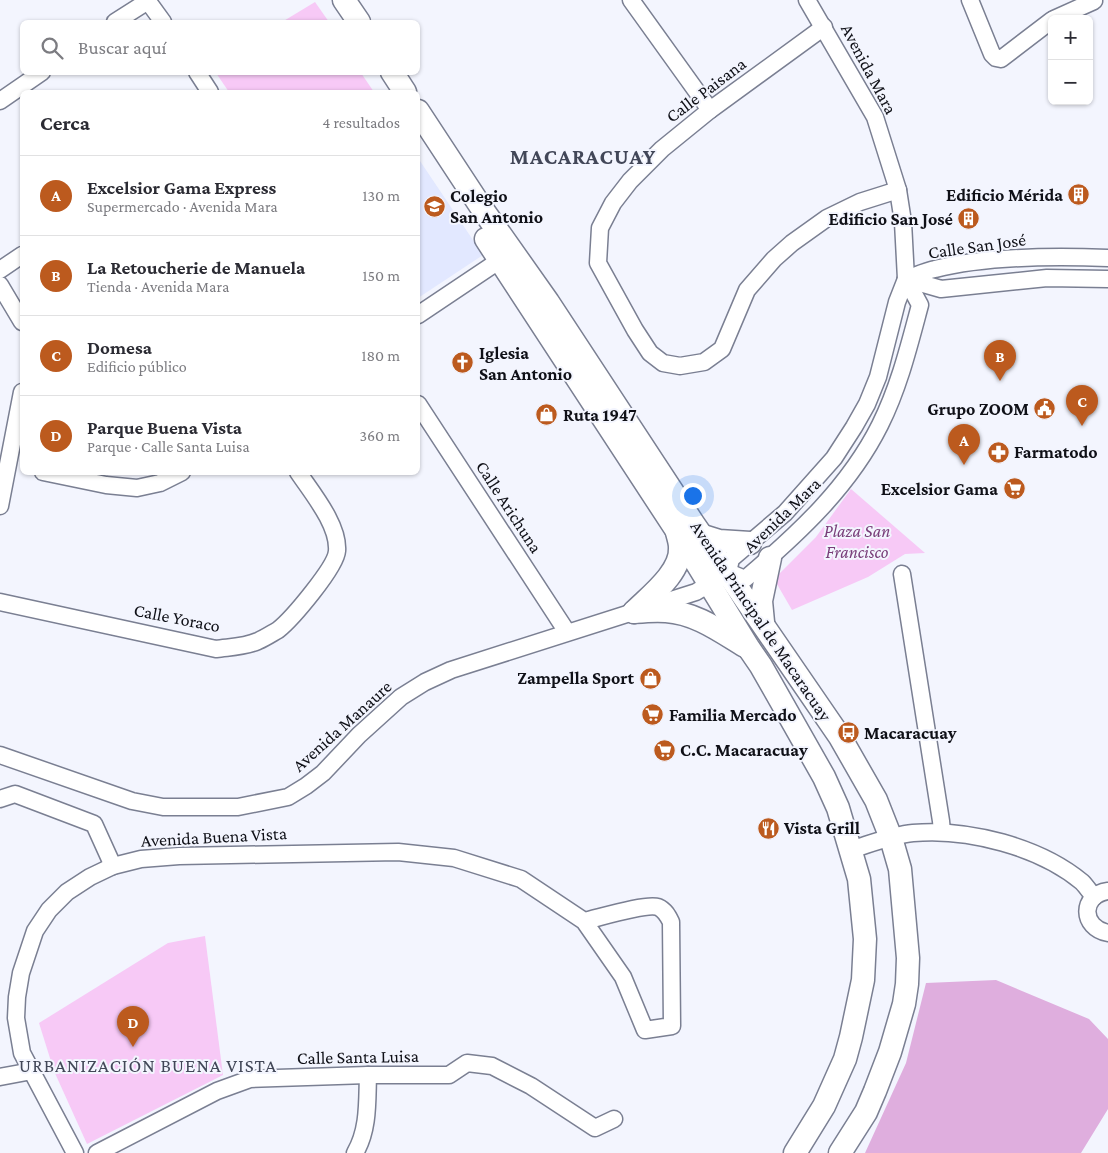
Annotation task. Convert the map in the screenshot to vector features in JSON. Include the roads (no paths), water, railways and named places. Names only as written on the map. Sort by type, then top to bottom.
[{"type":"street","points":[[118,20],[148,0],[162,20]]},
{"type":"street","points":[[328,0],[342,20]]},
{"type":"street","points":[[344,0],[358,20]]},
{"type":"street","points":[[631,0],[710,110]]},
{"type":"street","name":"Avenida Mara","points":[[807,0],[875,117],[898,190],[903,222],[906,279],[878,376],[867,404],[854,428],[834,458],[784,513],[731,559],[728,572],[745,579],[770,558],[798,532],[844,482],[868,447],[881,424],[902,370],[920,305],[906,279]]},
{"type":"street","points":[[970,0],[992,54],[996,58],[1001,59],[1048,23]]},
{"type":"street","points":[[1062,15],[1094,1]]},
{"type":"street","name":"Calle Paisana","points":[[824,27],[710,110],[662,149],[630,181],[613,204],[600,228],[598,263],[650,353],[662,363],[680,366],[704,362],[722,349],[747,290],[774,259],[807,230],[827,218],[860,202],[898,190]]},
{"type":"street","points":[[0,101],[38,75]]},
{"type":"street","points":[[199,75],[209,90]]},
{"type":"street","points":[[378,75],[388,90]]},
{"type":"street","points":[[394,75],[405,90]]},
{"type":"street","name":"Avenida Principal de Macaracuay","points":[[420,114],[840,737],[876,800],[891,838],[900,869],[908,958],[907,984],[897,1029],[876,1091],[866,1112],[840,1153]]},
{"type":"street","name":"Avenida Principal de Macaracuay","points":[[420,139],[677,531],[761,666],[824,777],[838,808],[859,879],[864,921],[865,955],[863,980],[853,1031],[844,1059],[824,1106],[795,1153]]},
{"type":"street","points":[[0,270],[20,256]]},
{"type":"street","points":[[1046,258],[1047,278]]},
{"type":"street","name":"Calle San José","points":[[906,279],[935,269],[969,263],[1046,258],[1108,258]]},
{"type":"street","points":[[420,314],[500,260]]},
{"type":"street","name":"Calle San José","points":[[906,279],[941,289],[1047,278],[1108,279]]},
{"type":"street","points":[[0,285],[20,319]]},
{"type":"street","name":"Calle Arichuna","points":[[420,407],[567,632]]},
{"type":"street","points":[[0,506],[16,467],[20,417]]},
{"type":"street","points":[[58,475],[106,485],[137,488],[160,483],[176,475]]},
{"type":"street","name":"Calle Yoraco","points":[[0,602],[216,649],[238,647],[255,642],[279,628],[319,584],[332,565],[337,552],[336,540],[323,508],[300,475]]},
{"type":"street","points":[[634,612],[670,576],[676,565],[681,548],[677,531]]},
{"type":"street","points":[[703,536],[718,541],[750,543]]},
{"type":"street","points":[[763,622],[761,601],[770,558]]},
{"type":"street","name":"Avenida Manaure","points":[[0,755],[132,801],[163,807],[238,807],[288,797],[323,773],[380,715],[425,682],[451,670],[696,592],[728,572]]},
{"type":"street","points":[[902,574],[942,832]]},
{"type":"street","points":[[634,612],[666,611],[681,613],[712,626],[748,647]]},
{"type":"street","points":[[0,799],[15,794],[94,824],[113,866]]},
{"type":"street","points":[[850,850],[912,833],[942,832],[977,837],[1026,850],[1060,866],[1101,894],[1090,903],[1088,916],[1095,928],[1108,934]]},
{"type":"street","name":"Avenida Buena Vista","points":[[76,1153],[22,1053],[16,1018],[20,973],[35,931],[49,910],[67,892],[90,877],[113,866],[141,859],[179,856],[398,852],[454,858],[521,879],[584,921],[623,977],[645,1030],[672,1026],[670,922],[667,914],[658,908],[647,907],[584,921]]},
{"type":"street","name":"Calle Santa Luisa","points":[[97,1153],[217,1091],[250,1079],[368,1075],[449,1076],[467,1063],[492,1066],[531,1086],[595,1128],[614,1119]]},
{"type":"street","points":[[0,1077],[32,1071]]},
{"type":"street","points":[[355,1153],[363,1137],[366,1123],[368,1075]]},
{"type":"place","name":"Edificio Mérida","points":[[1079,195]]},
{"type":"place","name":"Colegio San Antonio","points":[[434,206]]},
{"type":"place","name":"Edificio San José","points":[[969,219]]},
{"type":"place","name":"Iglesia San Antonio","points":[[463,363]]},
{"type":"place","name":"La Retoucherie de Manuela","points":[[1000,381]]},
{"type":"place","name":"Grupo ZOOM","points":[[1045,409]]},
{"type":"place","name":"Ruta 1947","points":[[547,415]]},
{"type":"place","name":"Domesa","points":[[1082,426]]},
{"type":"place","name":"Farmatodo","points":[[998,452]]},
{"type":"place","name":"Excelsior Gama Express","points":[[964,465]]},
{"type":"place","name":"Excelsior Gama","points":[[1014,489]]},
{"type":"place","name":"Zampella Sport","points":[[650,678]]},
{"type":"place","name":"Familia Mercado","points":[[653,715]]},
{"type":"place","name":"Macaracuay","points":[[848,733]]},
{"type":"place","name":"C.C. Macaracuay","points":[[664,750]]},
{"type":"place","name":"Vista Grill","points":[[768,828]]},
{"type":"place","name":"Parque Buena Vista","points":[[133,1047]]},
{"type":"district","name":"MACARACUAY","points":[[583,156]]},
{"type":"district","name":"URBANIZACIÓN BUENA VISTA","points":[[148,1065]]},
{"type":"park label","name":"Plaza San Francisco","points":[[857,541]]}]
